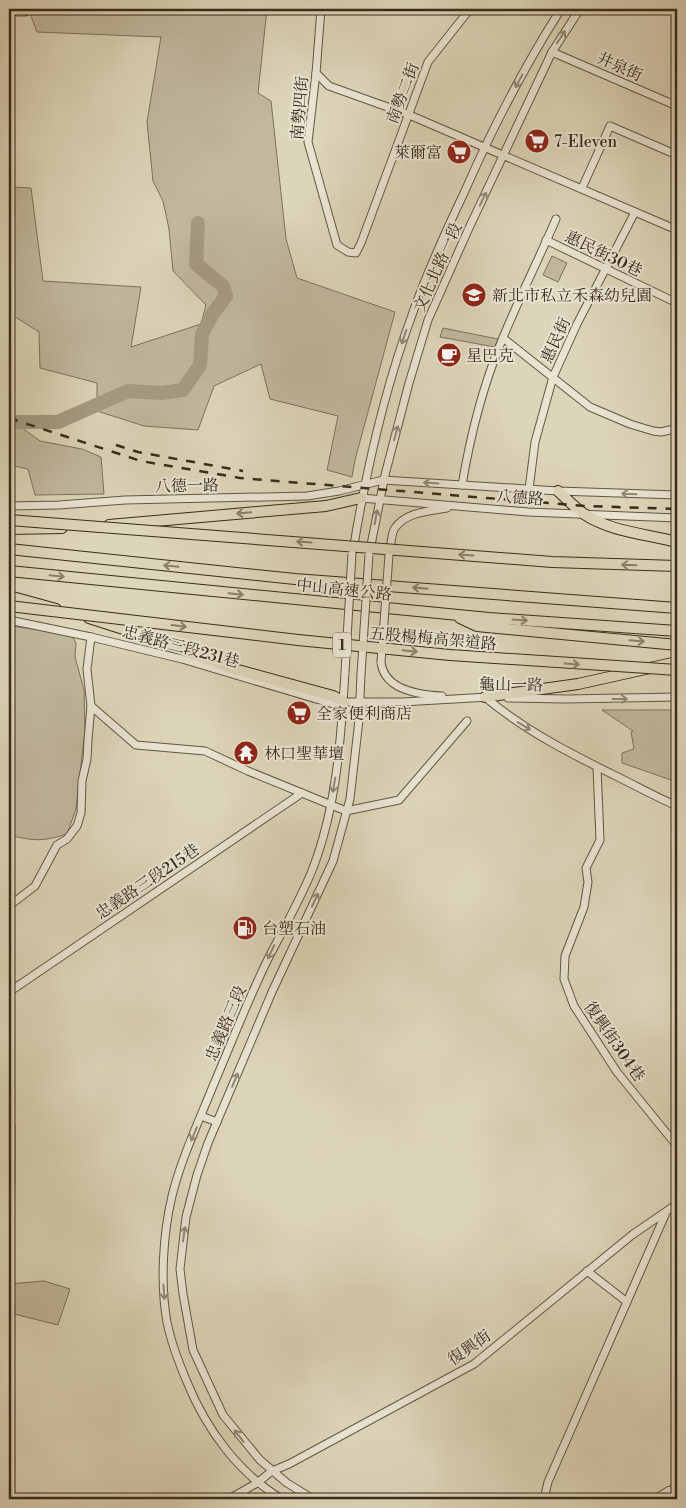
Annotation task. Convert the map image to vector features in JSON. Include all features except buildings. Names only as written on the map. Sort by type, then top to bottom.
[{"type":"highway","points":[[558,491],[584,514],[605,524],[638,534],[677,542]]},
{"type":"highway","points":[[9,529],[76,527],[267,512],[326,506],[361,498]]},
{"type":"highway","points":[[9,520],[552,562],[677,566]]},
{"type":"highway","name":"中山高速公路","points":[[9,549],[295,579],[677,608]]},
{"type":"highway","name":"中山高速公路","points":[[9,570],[452,615],[677,631]]},
{"type":"highway","points":[[9,596],[94,620],[202,656],[234,669],[333,696],[344,702]]},
{"type":"highway","points":[[521,597],[677,601]]},
{"type":"highway","name":"五股楊梅高架道路","points":[[9,606],[298,640],[440,654],[677,670]]},
{"type":"highway","points":[[452,615],[477,626],[677,645]]},
{"type":"highway","points":[[485,697],[578,684],[677,662]]},
{"type":"street","points":[[9,12],[25,12],[26,9]]},
{"type":"street","name":"南勢四街","points":[[320,9],[316,72],[308,142],[337,245],[348,252],[356,253]]},
{"type":"street","name":"南勢二街","points":[[356,253],[428,62],[470,9]]},
{"type":"street","name":"文化北路一段","points":[[352,554],[361,498],[395,364],[412,313],[484,147],[538,45],[562,9]]},
{"type":"street","name":"文化北路一段","points":[[369,555],[383,480],[428,320],[552,52],[580,9]]},
{"type":"street","name":"井泉街","points":[[552,52],[677,106]]},
{"type":"street","points":[[316,72],[329,86],[408,114],[677,230]]},
{"type":"street","points":[[582,188],[610,126],[677,156]]},
{"type":"street","name":"惠民街","points":[[529,489],[536,442],[553,377],[577,324],[635,212]]},
{"type":"street","points":[[462,485],[482,399],[503,338],[556,219]]},
{"type":"street","name":"惠民街30巷","points":[[546,240],[677,303]]},
{"type":"street","points":[[503,338],[590,407],[630,424],[661,432],[674,428],[677,422]]},
{"type":"street","name":"八德一路","points":[[9,506],[59,505],[125,500],[307,496],[339,491],[383,480]]},
{"type":"street","name":"八德路","points":[[383,480],[558,491],[677,495]]},
{"type":"street","name":"八德路","points":[[361,498],[528,512],[677,518]]},
{"type":"street","points":[[457,506],[414,514],[394,529],[389,555],[381,662],[387,677],[395,686],[415,692],[466,697]]},
{"type":"street","name":"忠義路三段","points":[[282,1499],[257,1483],[212,1432],[196,1404],[177,1359],[167,1322],[163,1281],[166,1226],[172,1195],[201,1116],[253,990],[312,869],[329,818],[340,750],[352,554]]},
{"type":"street","name":"忠義路三段","points":[[313,1499],[272,1471],[241,1438],[223,1415],[193,1350],[182,1294],[180,1269],[186,1217],[197,1175],[217,1122],[272,992],[333,861],[350,799],[360,702],[369,555]]},
{"type":"street","name":"忠義路三段231巷","points":[[9,620],[182,659],[334,704],[344,702]]},
{"type":"street","points":[[9,906],[35,886],[57,845],[67,839],[77,826],[80,813],[82,781],[87,759],[91,706],[87,669],[91,637]]},
{"type":"street","name":"龜山一路","points":[[344,702],[429,701],[466,697],[566,700],[677,697]]},
{"type":"street","points":[[485,697],[504,713],[597,767],[677,806]]},
{"type":"street","points":[[91,706],[136,746],[205,750],[248,772],[346,811],[399,800],[467,721]]},
{"type":"street","name":"復興街304巷","points":[[597,767],[600,840],[586,868],[588,882],[584,907],[564,956],[564,979],[574,1006],[618,1072],[677,1146]]},
{"type":"street","name":"忠義路三段215巷","points":[[9,992],[302,793]]},
{"type":"street","points":[[201,1116],[217,1122]]},
{"type":"street","name":"復興街","points":[[229,1499],[257,1483],[272,1471],[289,1464],[474,1364],[632,1235],[677,1204]]},
{"type":"street","points":[[544,1499],[548,1482],[666,1213]]},
{"type":"street","points":[[587,1271],[627,1302]]},
{"type":"street","points":[[654,1499],[677,1488]]},
{"type":"street","points":[[668,1491],[677,1499]]},
{"type":"shaded area","points":[[34,9],[267,9],[258,93],[271,101],[286,239],[297,278],[395,312],[352,477],[327,470],[338,416],[270,399],[261,364],[214,386],[198,430],[144,426],[97,411],[97,383],[40,368],[39,332],[9,313],[9,198],[11,187],[31,188],[43,281],[141,287],[131,347],[201,324],[206,305],[173,271],[169,229],[163,201],[153,181],[147,122],[161,37],[37,32],[31,16]]},
{"type":"shaded area","points":[[552,256],[567,263],[558,282],[543,275]]},
{"type":"shaded area","points":[[443,328],[498,339],[495,347],[440,337]]},
{"type":"shaded area","points":[[9,420],[40,441],[82,449],[101,457],[104,494],[35,495],[28,469],[9,465]]},
{"type":"shaded area","points":[[9,626],[60,632],[72,636],[76,643],[75,657],[84,690],[85,731],[76,809],[67,834],[51,838],[32,839],[9,835]]},
{"type":"shaded area","points":[[602,710],[677,710],[677,782],[622,763],[622,753],[634,749],[631,732],[633,731]]},
{"type":"shaded area","points":[[9,1118],[15,1125],[15,1184],[9,1192]]},
{"type":"shaded area","points":[[44,1281],[70,1289],[58,1325],[14,1314],[9,1334],[9,1284]]},
{"type":"waterway","points":[[9,422],[58,422],[128,391],[161,393],[183,390],[200,365],[202,334],[212,315],[226,296],[223,286],[196,264],[198,223]]},
{"type":"railway","points":[[9,418],[141,461],[240,478],[586,506],[677,509]]},
{"type":"railway","points":[[116,445],[138,452],[243,471]]},
{"type":"place","name":"7-Eleven","points":[[537,141]]},
{"type":"place","name":"萊爾富","points":[[459,152]]},
{"type":"place","name":"新北市私立禾森幼兒園","points":[[474,295]]},
{"type":"place","name":"星巴克","points":[[449,355]]},
{"type":"place","name":"全家便利商店","points":[[299,713]]},
{"type":"place","name":"林口聖華壇","points":[[246,753]]},
{"type":"place","name":"台塑石油","points":[[245,928]]}]
